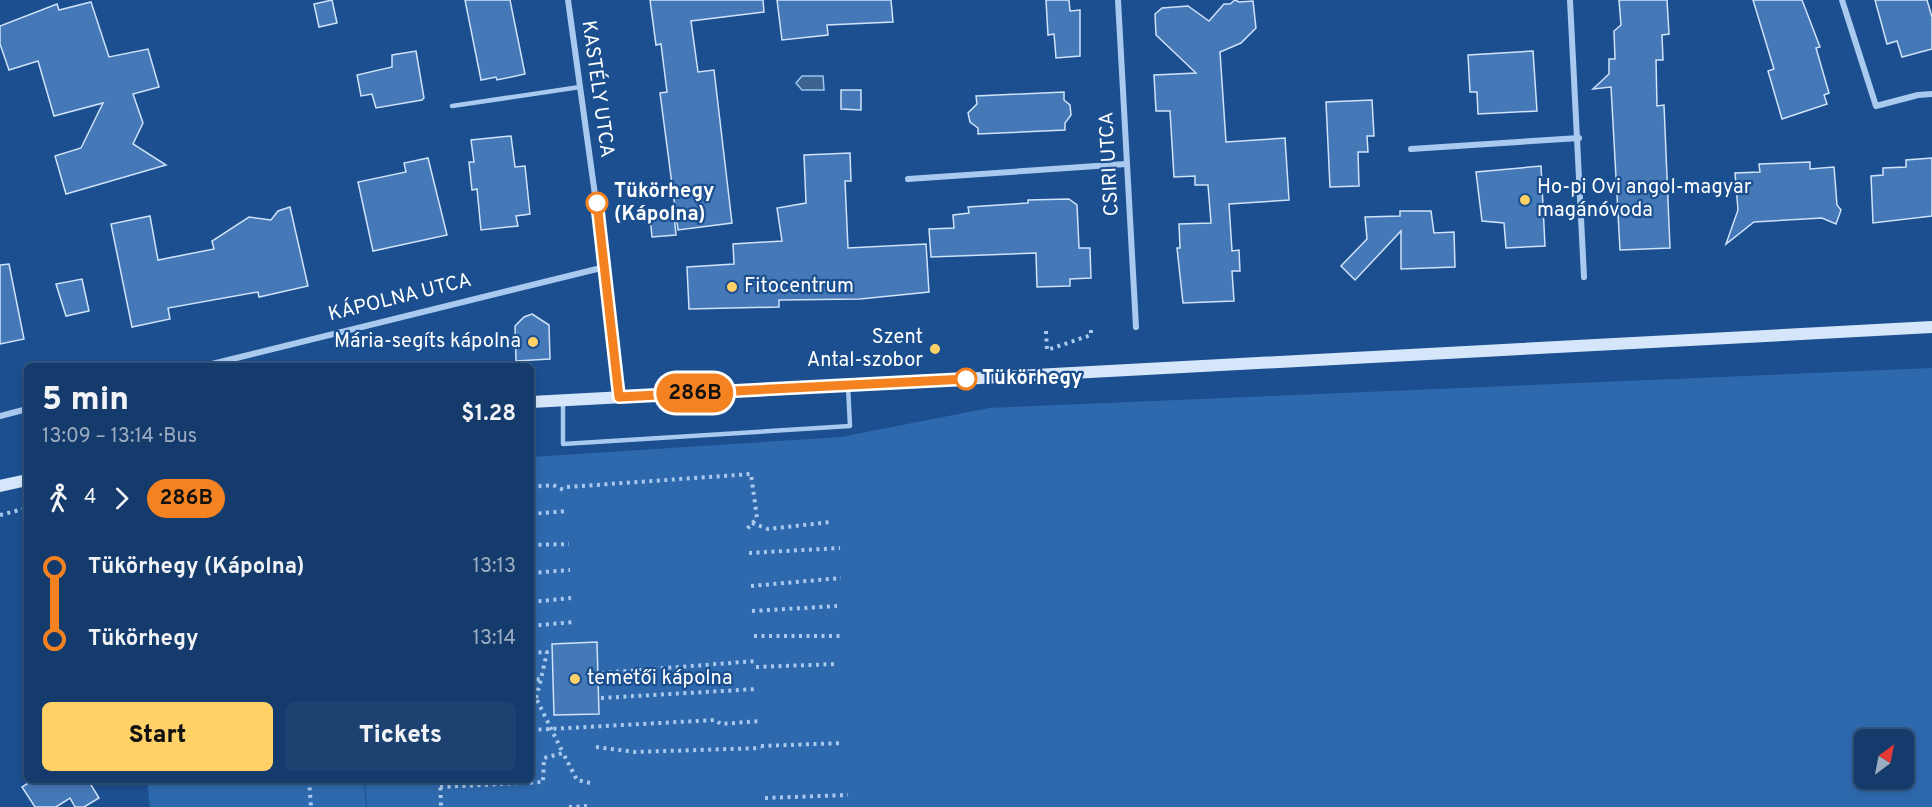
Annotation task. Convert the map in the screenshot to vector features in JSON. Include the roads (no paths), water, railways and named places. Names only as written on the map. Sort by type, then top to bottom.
[{"type":"main road","points":[[534,402],[1932,327]]},
{"type":"main road","points":[[0,486],[24,481]]},
{"type":"street","name":"KASTÉLY UTCA","points":[[568,0],[606,267],[619,397]]},
{"type":"street","name":"CSIRI UTCA","points":[[1118,0],[1136,327]]},
{"type":"street","points":[[1570,0],[1579,138],[1584,278]]},
{"type":"street","points":[[1842,0],[1875,106],[1918,95],[1932,94]]},
{"type":"street","points":[[1411,149],[1579,138]]},
{"type":"street","points":[[908,179],[1126,164]]},
{"type":"street","name":"KÁPOLNA UTCA","points":[[216,363],[606,267]]},
{"type":"street","points":[[0,416],[24,410]]},
{"type":"lane","points":[[452,106],[580,87]]},
{"type":"lane","points":[[563,400],[563,444],[850,426],[848,384]]},
{"type":"place","name":"Ho-pi Ovi angol-magyar magánóvoda","points":[[1525,200]]},
{"type":"place","name":"Tükörhegy (Kápolna)","points":[[597,203]]},
{"type":"place","name":"Fitocentrum","points":[[732,287]]},
{"type":"place","name":"Mária-segíts kápolna","points":[[533,342]]},
{"type":"place","name":"Szent Antal-szobor","points":[[935,349]]},
{"type":"place","name":"Tükörhegy","points":[[966,379]]},
{"type":"place","name":"temetői kápolna","points":[[575,679]]}]
